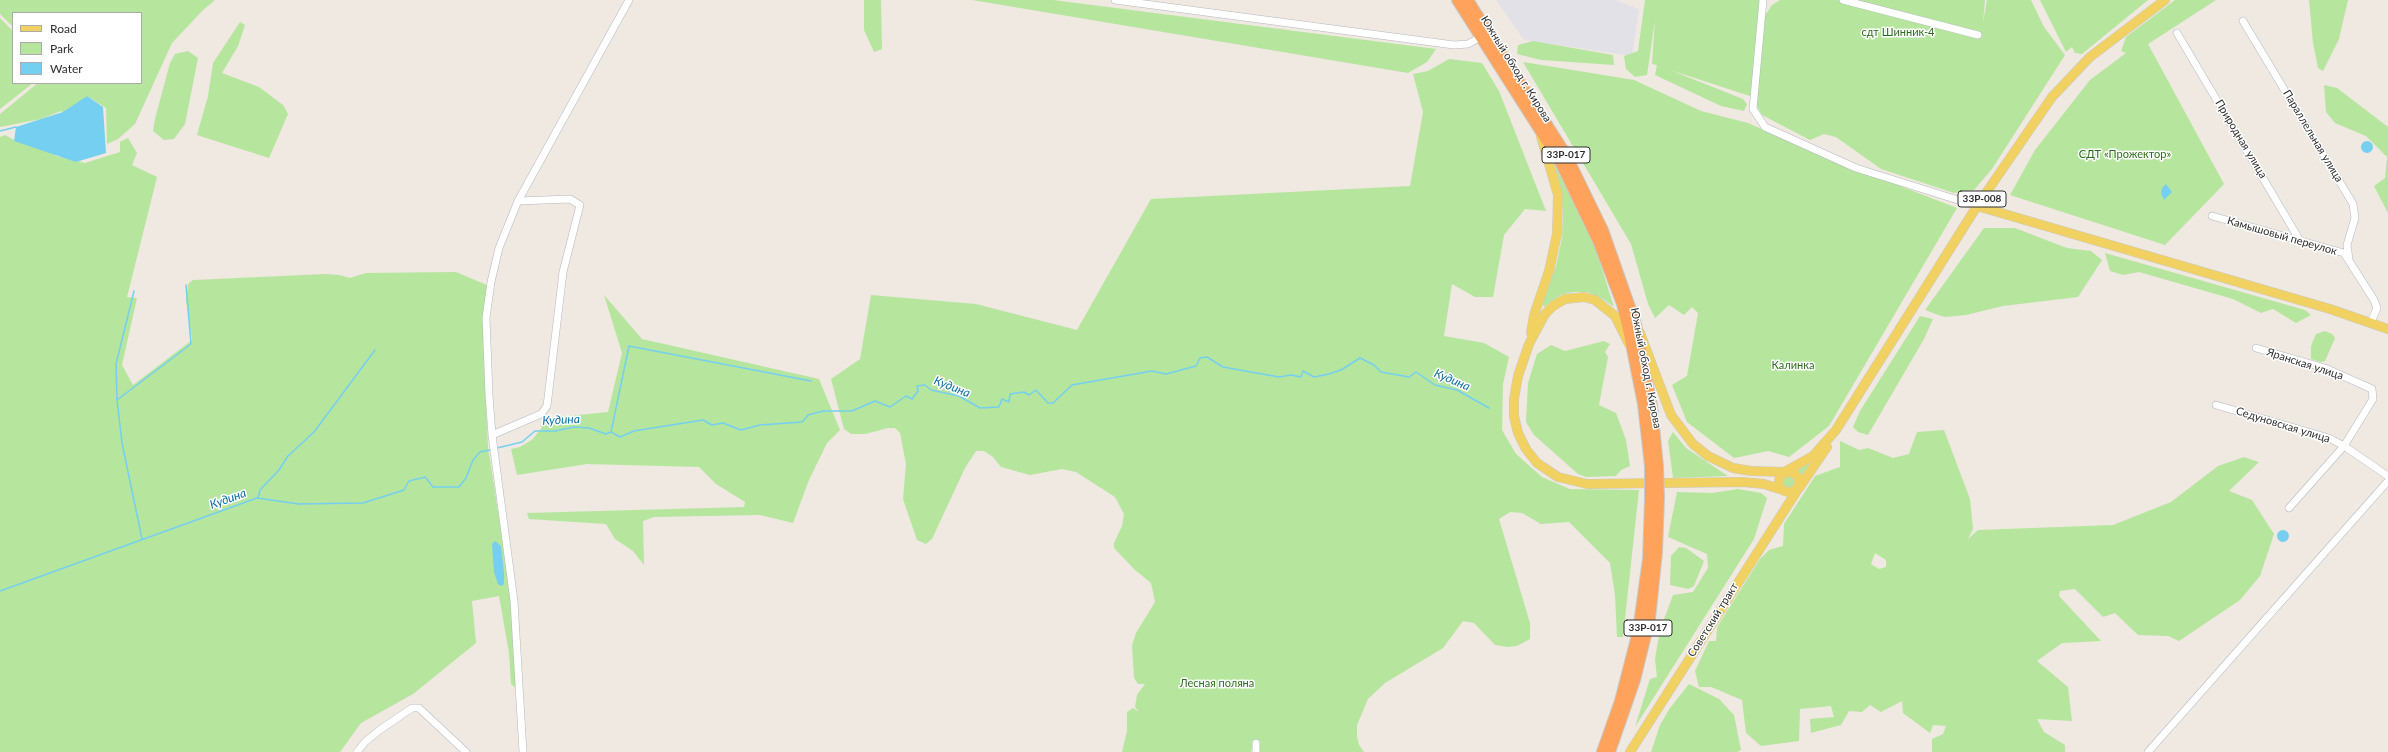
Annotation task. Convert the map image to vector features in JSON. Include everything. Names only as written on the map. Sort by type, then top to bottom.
[{"type":"highway","name":"Южный обход г. Кирова","points":[[1457,0],[1540,130],[1575,190],[1598,240],[1622,304],[1643,404],[1654,466]]},
{"type":"highway","name":"Южный обход г. Кирова","points":[[1468,0],[1546,122],[1582,184],[1614,258],[1636,324],[1652,406],[1657,558],[1650,619],[1635,680],[1610,752]]},
{"type":"highway","name":"Южный обход г. Кирова","points":[[1602,752],[1620,701],[1638,631],[1655,499]]},
{"type":"main road","name":"33Р-008","points":[[1836,430],[1977,206],[2034,120],[2061,86],[2090,57],[2165,0]]},
{"type":"main road","points":[[1540,130],[1558,195],[1557,234],[1549,271],[1534,315],[1529,344],[1515,388],[1514,416],[1518,433],[1526,449],[1537,463],[1548,471],[1566,479],[1600,485],[1744,482],[1764,484],[1792,492],[1798,489],[1798,477],[1792,472],[1751,471],[1733,468],[1708,456],[1693,444],[1670,414],[1636,324]]},
{"type":"main road","points":[[1977,206],[2371,322],[2388,329]]},
{"type":"main road","points":[[1529,344],[1540,322],[1553,306],[1565,299],[1584,297],[1595,300],[1611,311],[1632,351]]},
{"type":"main road","points":[[1744,482],[1784,472],[1813,456],[1836,430]]},
{"type":"main road","name":"Советский тракт","points":[[1630,752],[1798,489],[1824,453],[1836,430]]},
{"type":"main road","points":[[1783,490],[1779,482],[1784,472]]},
{"type":"street","points":[[523,752],[514,601],[492,435],[486,318],[499,248],[518,201],[630,0]]},
{"type":"street","points":[[1115,0],[1454,45],[1468,44],[1481,37]]},
{"type":"street","points":[[1763,0],[1753,109],[1765,126],[1856,168],[1977,206]]},
{"type":"street","points":[[1843,0],[1978,35]]},
{"type":"street","name":"Параллельная улица","points":[[2243,21],[2353,204],[2355,218],[2347,245],[2349,259]]},
{"type":"street","name":"Природная улица","points":[[2177,33],[2299,239],[2305,244]]},
{"type":"street","points":[[492,435],[541,414],[547,406],[563,272],[580,205],[570,199],[518,201]]},
{"type":"street","name":"Камышовый переулок","points":[[2212,216],[2305,244],[2344,253],[2349,259]]},
{"type":"street","points":[[2349,259],[2376,304],[2377,308],[2371,322]]},
{"type":"street","name":"Яранская улица","points":[[2256,348],[2325,368],[2372,389],[2373,400],[2344,446],[2289,508]]},
{"type":"street","name":"Седуновская улица","points":[[2216,405],[2329,438],[2344,446],[2388,476]]},
{"type":"street","points":[[2148,752],[2388,481]]},
{"type":"street","points":[[357,752],[365,742],[381,729],[412,708],[420,708],[466,752]]},
{"type":"street","points":[[1256,743],[1256,752]]},
{"type":"shaded area","points":[[1496,0],[1615,0],[1639,9],[1632,56],[1524,40]]},
{"type":"green space","points":[[0,0],[215,0],[203,10],[172,43],[135,124],[118,139],[107,144],[106,108],[87,96],[69,119],[61,111],[41,119],[0,127],[0,114],[37,84],[142,84],[142,12],[12,12],[12,26],[0,14]]},
{"type":"green space","points":[[864,0],[881,0],[882,49],[874,52],[864,30]]},
{"type":"green space","points":[[972,0],[1053,0],[1436,49],[1427,62],[1408,73]]},
{"type":"green space","points":[[1645,0],[1763,0],[1753,97],[1670,70],[1743,99],[1747,104],[1744,111],[1721,106],[1655,75],[1657,65],[1652,64],[1655,20],[1647,75],[1635,77],[1626,69],[1624,56],[1638,51]]},
{"type":"green space","name":"сдт Шинник-4","points":[[1780,0],[1985,0],[1983,23],[1987,0],[2031,0],[2044,27],[2065,55],[1992,169],[1974,190],[1954,193],[1881,169],[1836,137],[1824,134],[1810,140],[1762,115],[1755,103],[1764,17],[1772,5]]},
{"type":"green space","points":[[2040,0],[2148,0],[2082,54],[2075,53],[2072,47],[2066,52]]},
{"type":"green space","name":"СДТ «Прожектор»","points":[[2175,0],[2216,0],[2148,44],[2224,184],[2165,245],[2010,195],[2035,150],[2090,80],[2126,53],[2121,51],[2126,37]]},
{"type":"green space","points":[[2309,0],[2348,0],[2339,39],[2323,71],[2318,68],[2313,43]]},
{"type":"green space","points":[[0,18],[12,30],[12,84],[32,84],[0,109]]},
{"type":"green space","points":[[240,22],[245,25],[238,46],[222,73],[259,87],[283,105],[288,114],[269,158],[197,135],[208,96],[213,63]]},
{"type":"green space","points":[[1533,41],[1613,55],[1614,65],[1541,60],[1517,54],[1518,45]]},
{"type":"green space","points":[[188,51],[198,58],[185,124],[174,139],[164,140],[153,131],[170,63],[175,54]]},
{"type":"green space","name":"Лесная поляна","points":[[1449,59],[1482,63],[1499,91],[1546,211],[1525,209],[1504,235],[1493,297],[1475,297],[1452,284],[1444,336],[1484,343],[1509,357],[1503,384],[1502,430],[1516,454],[1542,477],[1570,489],[1639,490],[1623,637],[1617,637],[1615,595],[1610,563],[1569,522],[1541,524],[1522,513],[1510,512],[1499,519],[1530,623],[1530,639],[1517,646],[1508,647],[1495,645],[1474,623],[1463,621],[1443,648],[1385,683],[1368,699],[1357,725],[1359,745],[1364,752],[1258,752],[1253,744],[1251,752],[1122,752],[1127,731],[1127,712],[1133,708],[1139,712],[1135,707],[1137,695],[1145,684],[1138,684],[1134,678],[1132,645],[1136,633],[1155,602],[1151,583],[1134,569],[1114,548],[1114,543],[1122,526],[1124,514],[1115,497],[1076,472],[1062,469],[1030,475],[1001,467],[993,457],[984,451],[976,451],[965,468],[932,539],[926,544],[917,540],[903,499],[906,464],[900,433],[895,428],[888,428],[865,434],[851,434],[844,429],[831,379],[860,359],[871,295],[976,304],[1077,330],[1151,199],[1410,186],[1423,112],[1413,74],[1428,71]]},
{"type":"green space","name":"Калинка","points":[[1523,62],[1634,80],[1701,111],[1748,123],[1833,160],[1957,208],[1829,426],[1789,457],[1768,451],[1734,458],[1687,422],[1672,385],[1687,376],[1698,313],[1692,307],[1684,315],[1669,305],[1655,318],[1648,304],[1631,244]]},
{"type":"green space","points":[[2324,85],[2337,88],[2388,127],[2388,213],[2374,186],[2385,178],[2387,157],[2366,136],[2335,123],[2326,112]]},
{"type":"green space","points":[[5,135],[16,141],[45,140],[56,156],[85,163],[120,152],[120,142],[128,138],[137,153],[132,165],[157,177],[127,297],[137,298],[122,365],[133,385],[192,340],[186,300],[188,284],[193,280],[325,274],[339,275],[350,278],[366,273],[456,272],[489,286],[484,361],[488,447],[514,614],[517,689],[511,684],[509,653],[499,596],[472,601],[476,643],[413,694],[361,723],[340,752],[0,752],[0,137]]},
{"type":"green space","points":[[1553,161],[1595,247],[1614,307],[1601,298],[1587,292],[1573,292],[1561,295],[1544,307],[1542,304],[1556,266],[1562,238],[1563,211],[1560,185]]},
{"type":"green space","points":[[1984,228],[2015,228],[2067,248],[2091,251],[2102,260],[2078,297],[2003,306],[1966,315],[1944,317],[1925,310]]},
{"type":"green space","points":[[2105,253],[2305,310],[2311,315],[2296,323],[2273,309],[2261,313],[2233,299],[2139,272],[2123,275],[2110,271]]},
{"type":"green space","points":[[604,295],[642,339],[819,379],[840,430],[827,443],[809,480],[793,523],[760,515],[654,517],[643,521],[644,565],[633,551],[615,539],[606,524],[529,519],[527,513],[744,507],[745,502],[716,484],[699,467],[587,464],[517,475],[511,449],[520,447],[533,439],[549,418],[608,412],[622,353]]},
{"type":"green space","points":[[1920,316],[1933,319],[1924,339],[1868,435],[1858,432],[1853,427],[1860,411]]},
{"type":"green space","points":[[2325,331],[2332,334],[2335,338],[2325,361],[2320,362],[2311,359],[2311,346],[2316,334]]},
{"type":"green space","points":[[1604,341],[1610,344],[1605,352],[1608,357],[1599,405],[1616,413],[1626,440],[1630,466],[1621,470],[1616,476],[1586,477],[1578,474],[1534,435],[1526,422],[1528,383],[1537,354],[1551,345],[1565,351]]},
{"type":"green space","points":[[1944,430],[1970,499],[1973,529],[1968,539],[1978,530],[2113,525],[2171,502],[2218,466],[2244,457],[2259,462],[2229,491],[2252,500],[2274,534],[2260,576],[2240,600],[2179,641],[2168,636],[2138,635],[2115,613],[2103,617],[2075,589],[2060,591],[2059,596],[2101,641],[2062,643],[2037,661],[2068,687],[2072,721],[2037,719],[2044,732],[2065,745],[2065,752],[1932,752],[1932,739],[1943,734],[1946,726],[1933,725],[1930,733],[1903,713],[1902,701],[1881,712],[1870,705],[1862,712],[1849,711],[1841,725],[1811,733],[1810,719],[1834,717],[1831,706],[1800,709],[1799,741],[1761,746],[1746,733],[1742,700],[1711,687],[1699,687],[1695,671],[1709,641],[1716,641],[1717,627],[1760,559],[1769,550],[1783,546],[1784,524],[1815,476],[1840,467],[1840,441],[1859,450],[1868,448],[1893,458],[1909,454],[1917,432]],"holes":[[[1875,553],[1886,560],[1886,567],[1879,569],[1871,564]]]},
{"type":"green space","points":[[1673,432],[1686,448],[1728,476],[1673,478],[1668,441]]},
{"type":"green space","points":[[1813,460],[1801,476],[1796,471]]},
{"type":"green space","points":[[1789,476],[1793,478],[1795,482],[1793,486],[1789,488],[1785,486],[1783,482],[1785,478]]},
{"type":"green space","points":[[1738,489],[1761,493],[1767,498],[1754,539],[1635,727],[1650,679],[1657,677],[1655,659],[1660,630],[1673,595],[1693,592],[1708,568],[1707,554],[1668,537],[1677,492],[1712,493]]},
{"type":"green space","points":[[1679,547],[1686,548],[1704,561],[1694,586],[1688,589],[1670,585],[1671,556]]},
{"type":"green space","points":[[1689,684],[1719,699],[1734,715],[1741,750],[1737,752],[1651,752],[1660,725],[1670,708]]},
{"type":"water","points":[[87,96],[103,107],[106,153],[76,162],[14,141],[16,127],[63,112]]},
{"type":"water","points":[[2369,141],[2372,142],[2372,152],[2365,153],[2362,152],[2361,145],[2362,142]]},
{"type":"water","points":[[2166,184],[2172,192],[2164,200],[2161,193],[2162,188]]},
{"type":"water","points":[[2281,530],[2285,530],[2289,536],[2285,542],[2281,542],[2277,538],[2277,534]]},
{"type":"water","points":[[495,541],[501,546],[504,584],[501,586],[498,584],[494,572],[492,544]]},
{"type":"waterway","points":[[0,131],[16,127]]},
{"type":"waterway","points":[[117,400],[191,344],[186,285]]},
{"type":"waterway","points":[[134,291],[116,364],[117,400],[122,443],[142,539]]},
{"type":"waterway","points":[[611,432],[629,346],[811,381]]},
{"type":"waterway","points":[[258,498],[260,490],[279,470],[288,456],[314,432],[375,350]]},
{"type":"waterway","name":"Кудина","points":[[497,448],[522,442],[535,431],[555,431],[574,427],[589,428],[606,434],[611,432],[620,437],[634,431],[703,420],[712,425],[723,423],[741,430],[760,425],[802,422],[808,415],[823,411],[852,411],[875,401],[890,407],[906,396],[912,399],[918,391],[917,386],[925,385],[931,390],[959,396],[980,408],[999,407],[1002,399],[1009,402],[1010,394],[1024,392],[1029,395],[1036,390],[1048,403],[1053,403],[1072,385],[1152,371],[1166,374],[1196,366],[1200,358],[1207,357],[1223,367],[1279,377],[1291,375],[1301,377],[1303,371],[1314,377],[1329,374],[1341,370],[1360,358],[1374,365],[1381,372],[1409,377],[1416,372],[1435,385],[1457,390],[1489,408]]},
{"type":"waterway","name":"Кудина","points":[[0,591],[257,498],[299,504],[363,503],[404,490],[409,481],[425,477],[433,487],[459,487],[466,478],[473,460],[480,452],[490,450]]}]
